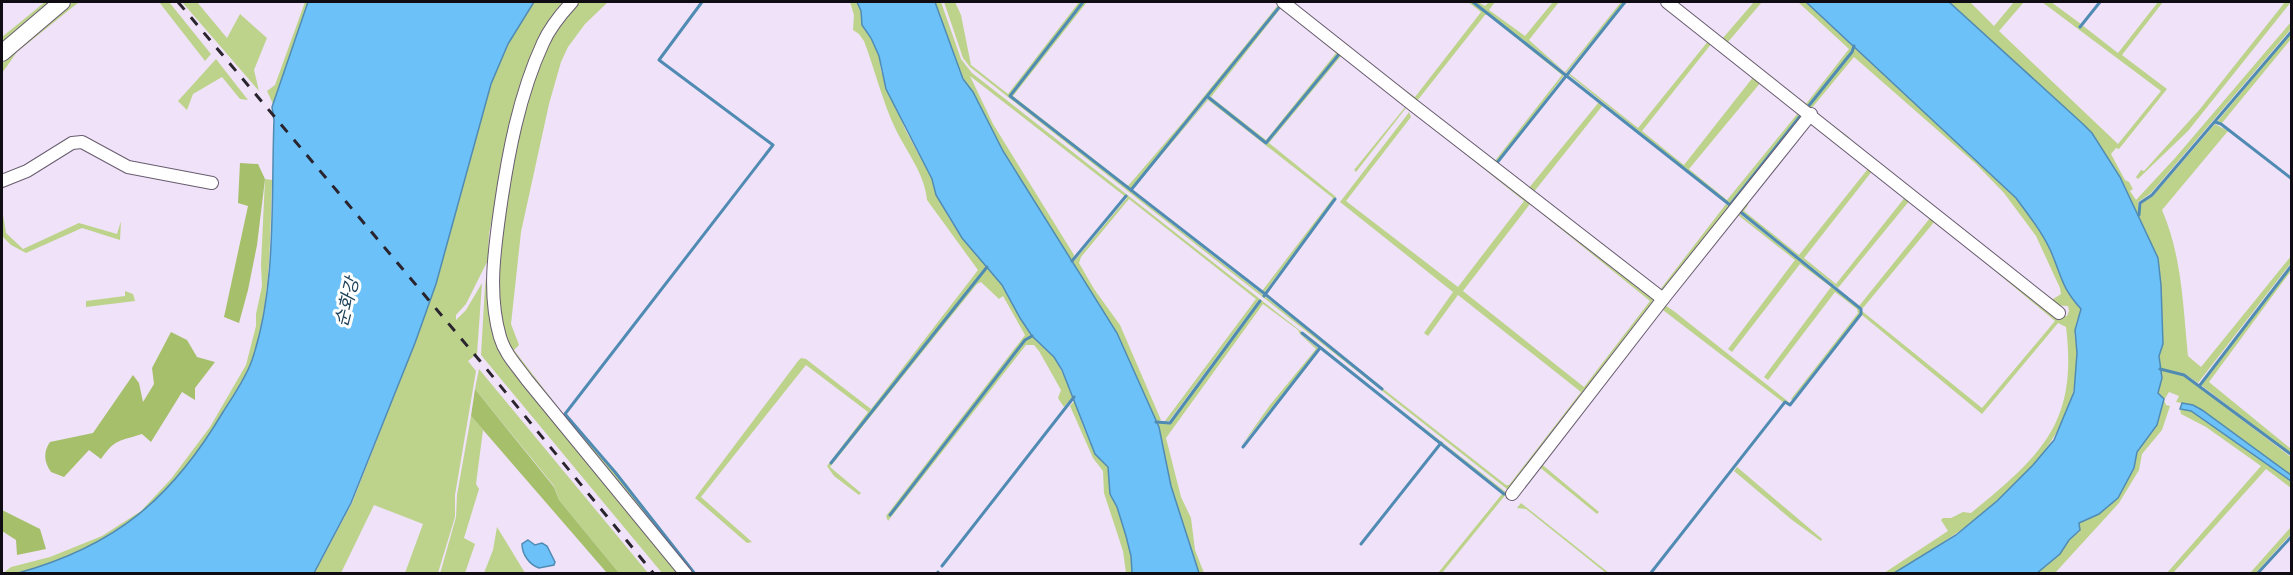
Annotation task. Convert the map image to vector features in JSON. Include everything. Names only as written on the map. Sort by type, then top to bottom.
[{"type":"street","points":[[2,53],[62,2]]},
{"type":"street","points":[[572,2],[556,21],[544,42],[529,82],[510,150],[494,250],[494,296],[498,328],[505,351],[527,380],[686,573]]},
{"type":"street","points":[[1285,2],[1422,113],[1663,299]]},
{"type":"street","points":[[1667,2],[2059,313]]},
{"type":"street","points":[[1512,494],[1663,299],[1811,114]]},
{"type":"street","points":[[2,181],[39,165],[72,143],[82,142],[128,168],[212,183]]},
{"type":"green space","points":[[45,2],[56,2],[2,47],[2,37]]},
{"type":"green space","points":[[73,2],[79,2],[17,52],[2,73],[2,64],[16,47]]},
{"type":"green space","points":[[159,2],[169,2],[211,54],[205,61]]},
{"type":"green space","points":[[182,2],[197,2],[227,38],[240,14],[267,38],[254,70],[259,91]]},
{"type":"green space","points":[[305,2],[308,2],[273,104],[267,91],[275,85]]},
{"type":"green space","points":[[534,2],[566,2],[507,145],[489,234],[488,260],[466,304],[456,315],[456,320],[466,310],[482,283],[477,354],[468,361],[476,371],[455,495],[455,517],[438,573],[405,573],[423,524],[374,505],[341,573],[314,574],[352,503],[415,343],[436,284],[490,84],[508,44]]},
{"type":"green space","points":[[577,2],[608,2],[585,24],[568,47],[561,62],[549,104],[521,232],[511,324],[519,345],[514,350],[564,415],[615,472],[694,573],[690,573],[507,347],[499,320],[497,241],[525,105],[550,38]]},
{"type":"green space","points":[[850,2],[857,2],[861,11],[862,25],[879,56],[881,71],[905,129],[932,179],[936,195],[952,223],[1002,285],[1032,336],[1054,357],[1074,395],[1064,407],[1058,398],[1061,390],[1039,351],[1034,345],[1026,345],[888,521],[886,516],[1025,335],[1003,296],[999,299],[981,282],[977,284],[830,467],[861,493],[859,495],[834,476],[827,466],[868,412],[806,365],[701,497],[752,542],[747,543],[695,498],[798,361],[801,358],[806,359],[871,409],[978,270],[927,200],[919,172],[890,117],[864,41],[853,30],[854,15]]},
{"type":"green space","points":[[935,2],[941,2],[961,59],[972,73],[1303,332],[1301,334],[1319,349],[1241,446],[1270,405],[1316,349],[1300,334],[1298,330],[1263,304],[1166,438],[1181,497],[1191,518],[1195,550],[1204,573],[1199,573],[1171,486],[1159,427],[1100,308],[1003,151],[973,92],[963,79]],"holes":[[[970,76],[1127,198],[1075,260],[1073,261],[1074,255],[993,124]],[[1129,199],[1256,299],[1165,421],[1169,421],[1258,301],[1260,303],[1170,424],[1158,422],[1161,420],[1120,325],[1094,289],[1079,263],[1081,257]]]},
{"type":"green space","points":[[944,2],[955,2],[961,15],[971,65],[1008,94],[1079,2],[1087,2],[1013,96],[1128,186],[1278,5],[1274,2],[1279,2],[1291,11],[1287,13],[1280,9],[1211,97],[1266,140],[1336,53],[1292,17],[1409,104],[1356,172],[1354,170],[1406,106],[1341,56],[1269,143],[1336,197],[1264,293],[1262,291],[1333,198],[1208,100],[1132,190],[1208,98],[1267,144],[1340,54],[1266,142],[1208,97],[1280,5],[1131,189],[1027,110],[1506,485],[1509,485],[1581,392],[1458,295],[1428,336],[1424,333],[1453,292],[1340,202],[1409,112],[1411,117],[1346,201],[1458,287],[1524,201],[1414,113],[1656,299],[1510,489],[1507,489],[970,67],[963,58]],"holes":[[[1530,204],[1650,301],[1584,387],[1463,291]]]},
{"type":"green space","points":[[1468,2],[1473,2],[1565,74],[1495,166],[1528,189],[1599,102],[1603,105],[1533,193],[1659,291],[1726,204],[1731,205],[1803,116],[1804,121],[1664,293],[1658,294],[1440,124],[1444,123],[1494,162],[1562,75],[1488,15],[1485,15],[1417,101],[1436,120],[1385,80],[1386,76],[1415,97],[1481,12]]},
{"type":"green space","points":[[1474,2],[1485,6],[1489,2],[1495,2],[1489,10],[1525,36],[1553,2],[1559,2],[1529,40],[1565,72],[1621,2],[1624,2],[1566,73]]},
{"type":"green space","points":[[1659,2],[1663,2],[1732,56],[1712,43],[1642,131],[1684,165],[1754,76],[1737,60],[1791,103],[1761,82],[1689,169],[1727,200],[1798,113],[1797,107],[1802,114],[1729,204],[1568,74],[1638,128],[1709,40]]},
{"type":"green space","points":[[1754,2],[1762,2],[1728,42],[1806,104],[1849,49],[1798,2],[1806,2],[2016,198],[2042,235],[2067,291],[2081,309],[2075,329],[2077,361],[2072,396],[2061,425],[2044,451],[2024,476],[2000,499],[1947,540],[1894,573],[1884,573],[1948,531],[1941,520],[1943,518],[1951,518],[1963,512],[1971,513],[2017,473],[2049,435],[2060,413],[2066,389],[2068,360],[2066,327],[2058,323],[1982,414],[1862,315],[1862,311],[1982,408],[2055,321],[1935,221],[1863,308],[1859,306],[1930,218],[1910,200],[1838,288],[1738,209],[1799,134],[1746,203],[1748,205],[1744,211],[1799,255],[1871,165],[2059,316],[2067,316],[2068,306],[2052,305],[1851,145],[1852,141],[2050,301],[2061,294],[2036,236],[2004,193],[1976,164],[1854,57],[1811,109],[1850,138],[1845,140],[1701,27],[1703,25],[1722,39]],"holes":[[[1873,170],[1906,196],[1836,284],[1804,258]]]},
{"type":"green space","points":[[1949,2],[1970,2],[1994,26],[2014,2],[2024,2],[1999,31],[2118,144],[2161,91],[2042,2],[2051,2],[2081,24],[2080,27],[2082,25],[2118,53],[2158,2],[2163,2],[2122,55],[2167,89],[2119,149],[2116,148],[2111,154],[2125,180],[2133,189],[2130,191],[2136,200],[2175,158],[2291,22],[2291,29],[2151,193],[2138,202],[2139,213],[2142,203],[2153,196],[2215,124],[2228,131],[2162,210],[2178,263],[2188,356],[2201,367],[2291,256],[2291,263],[2198,383],[2185,374],[2161,369],[2184,376],[2291,457],[2291,475],[2193,405],[2176,402],[2179,396],[2169,392],[2164,400],[2166,405],[2170,406],[2162,430],[2142,454],[2139,470],[2119,503],[2055,573],[2037,573],[2060,554],[2069,540],[2080,531],[2079,523],[2099,514],[2118,498],[2134,468],[2137,452],[2157,424],[2164,399],[2158,393],[2162,378],[2159,357],[2163,344],[2158,258],[2120,177],[2092,133]]},
{"type":"green space","points":[[2285,2],[2291,2],[2188,131],[2138,179],[2136,177],[2141,170],[2144,171],[2200,109]]},
{"type":"green space","points":[[2291,33],[2291,39],[2222,123],[2217,122]]},
{"type":"green space","points":[[216,59],[248,100],[240,99],[222,77],[193,94],[187,110],[178,101]]},
{"type":"green space","points":[[240,163],[258,164],[265,179],[257,245],[239,323],[224,317],[248,206],[238,203]]},
{"type":"green space","points":[[265,179],[272,180],[270,248],[266,293],[258,337],[244,378],[200,449],[169,489],[146,511],[127,524],[98,541],[51,562],[28,570],[2,574],[11,567],[50,557],[102,536],[141,511],[171,479],[210,427],[246,365],[256,326],[262,286]]},
{"type":"green space","points":[[2,209],[6,233],[23,249],[79,223],[117,234],[121,221],[120,240],[82,228],[26,253],[11,245],[2,236]]},
{"type":"green space","points":[[1736,211],[1861,309],[1860,314],[1792,400],[1858,313],[1857,309],[1835,292],[1768,380],[1764,377],[1831,287],[1800,264],[1732,352],[1728,349],[1795,260],[1738,215],[1672,298],[1668,295]]},
{"type":"green space","points":[[2291,267],[2291,271],[2209,382],[2291,449],[2291,454],[2201,385]]},
{"type":"green space","points":[[491,273],[495,333],[683,573],[662,573],[481,355],[485,286],[486,279]]},
{"type":"green space","points":[[125,291],[133,294],[135,301],[86,307],[86,301],[125,296]]},
{"type":"green space","points":[[1662,303],[1790,403],[1783,402],[1659,307]]},
{"type":"green space","points":[[171,332],[187,340],[197,357],[215,362],[195,388],[195,400],[182,392],[151,442],[142,434],[122,440],[110,447],[101,459],[89,450],[64,477],[51,472],[45,457],[50,442],[93,433],[133,375],[139,383],[143,402],[154,384],[152,368]]},
{"type":"green space","points":[[479,369],[648,573],[619,573],[559,500],[554,486],[475,389]]},
{"type":"green space","points":[[475,389],[554,487],[559,500],[619,573],[607,573],[471,416]]},
{"type":"green space","points":[[1374,389],[1507,493],[1442,573],[1438,573],[1505,493]]},
{"type":"green space","points":[[1075,400],[1087,436],[1108,467],[1110,494],[1117,507],[1126,536],[1132,573],[1126,573],[1123,551],[1104,493],[1103,471],[1093,458],[1070,406]]},
{"type":"green space","points":[[2180,409],[2191,411],[2291,481],[2291,488],[2266,469],[2173,573],[2166,574],[2261,466],[2206,427],[2181,414]]},
{"type":"green space","points":[[471,416],[483,430],[476,484],[479,489],[464,538],[475,544],[465,573],[440,574],[456,517],[457,495]]},
{"type":"green space","points":[[1539,462],[1599,512],[1597,514],[1537,465]]},
{"type":"green space","points":[[1737,467],[1822,539],[1821,541],[1792,520],[1734,471]]},
{"type":"green space","points":[[1521,503],[1609,573],[1606,573],[1526,509],[1517,508]]},
{"type":"green space","points":[[2,510],[40,529],[46,549],[17,555],[16,540],[2,531]]},
{"type":"green space","points":[[497,527],[525,573],[484,573],[493,550]]},
{"type":"green space","points":[[2291,527],[2291,534],[2256,573],[2250,573]]},
{"type":"water","name":"순화강","points":[[308,2],[534,2],[508,44],[491,84],[436,284],[351,503],[314,573],[18,573],[84,549],[138,515],[162,494],[204,443],[246,373],[260,332],[266,303],[272,211],[274,120],[272,107]]},
{"type":"water","points":[[857,2],[935,2],[963,79],[973,92],[1003,151],[1117,333],[1159,427],[1171,486],[1199,573],[1132,573],[1126,536],[1117,507],[1110,494],[1108,467],[1095,454],[1062,370],[1054,357],[1032,336],[1002,285],[962,238],[936,195],[932,179],[886,89],[879,56],[862,25],[861,11]]},
{"type":"water","points":[[1806,2],[1949,2],[2092,133],[2120,177],[2158,258],[2163,344],[2159,356],[2162,378],[2158,393],[2164,399],[2157,425],[2137,452],[2134,468],[2118,498],[2099,514],[2079,523],[2080,530],[2069,540],[2060,554],[2037,573],[1894,573],[1956,535],[1997,501],[2054,440],[2074,392],[2077,353],[2075,330],[2081,309],[2064,286],[2051,251],[2042,235],[2016,198]]},
{"type":"water","points":[[2182,403],[2202,410],[2291,475],[2291,481],[2191,411],[2180,409]]},
{"type":"water","points":[[528,540],[535,545],[542,543],[547,546],[555,562],[554,565],[539,568],[530,562],[523,552],[522,544]]},
{"type":"waterway","points":[[695,574],[615,472],[565,414],[773,145],[659,60],[702,2]]},
{"type":"waterway","points":[[1083,2],[1010,96],[1265,294],[1382,389]]},
{"type":"waterway","points":[[1473,2],[1730,205],[1801,115]]},
{"type":"waterway","points":[[1496,164],[1625,2]]},
{"type":"waterway","points":[[2080,27],[2100,2]]},
{"type":"waterway","points":[[1131,190],[1281,5]]},
{"type":"waterway","points":[[2139,215],[2140,203],[2152,195],[2292,31]]},
{"type":"waterway","points":[[1807,108],[1852,52],[1854,46]]},
{"type":"waterway","points":[[1208,97],[1266,143],[1340,53]]},
{"type":"waterway","points":[[2215,122],[2221,124],[2292,179]]},
{"type":"waterway","points":[[1072,261],[1126,196]]},
{"type":"waterway","points":[[1264,296],[1335,199]]},
{"type":"waterway","points":[[1650,574],[1785,402],[1790,405],[1861,314],[1861,309],[1738,210]]},
{"type":"waterway","points":[[2200,385],[2292,265]]},
{"type":"waterway","points":[[831,463],[987,267]]},
{"type":"waterway","points":[[1156,422],[1170,423],[1260,301]]},
{"type":"waterway","points":[[1302,333],[1504,494]]},
{"type":"waterway","points":[[890,515],[1025,340],[1032,336]]},
{"type":"waterway","points":[[1243,447],[1320,348]]},
{"type":"waterway","points":[[2160,369],[2184,375],[2292,455]]},
{"type":"waterway","points":[[942,566],[1074,397]]},
{"type":"waterway","points":[[1361,544],[1441,443]]},
{"type":"waterway","points":[[2257,574],[2292,536]]},
{"type":"railway","points":[[178,2],[480,361],[654,574]]}]
